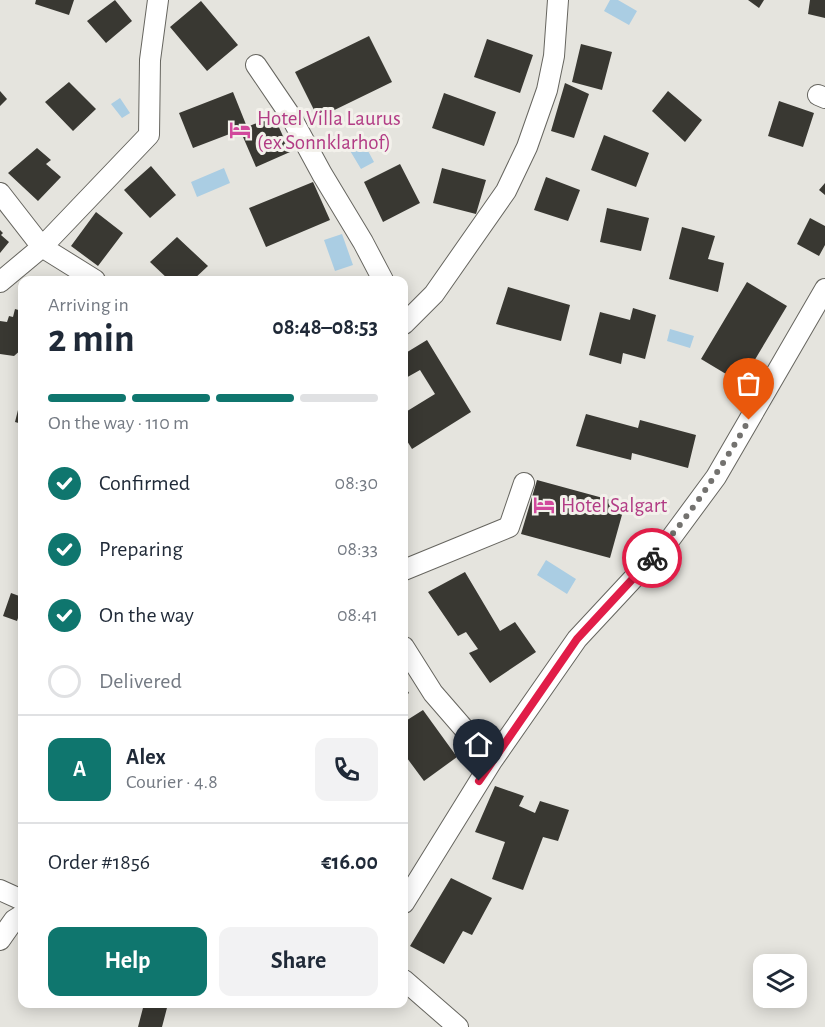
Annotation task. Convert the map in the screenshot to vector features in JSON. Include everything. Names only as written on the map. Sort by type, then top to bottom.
[{"type":"street","points":[[0,282],[42,247],[149,135],[150,60],[158,0]]},
{"type":"street","points":[[408,320],[434,294],[506,191],[527,147],[547,90],[554,56],[558,0]]},
{"type":"street","points":[[256,65],[290,116],[381,276]]},
{"type":"street","points":[[0,193],[42,247],[89,276]]},
{"type":"street","points":[[408,897],[492,761],[577,639],[671,537],[716,477],[825,289]]},
{"type":"street","points":[[408,568],[509,527],[524,483]]},
{"type":"street","points":[[408,653],[433,693],[492,761]]},
{"type":"street","points":[[0,890],[18,898]]},
{"type":"street","points":[[0,940],[18,918]]},
{"type":"street","points":[[408,983],[458,1027]]},
{"type":"water","points":[[610,0],[618,0],[637,11],[629,25],[604,11]]},
{"type":"water","points":[[120,98],[130,113],[122,118],[111,104]]},
{"type":"water","points":[[360,136],[374,162],[361,169],[346,144]]},
{"type":"water","points":[[224,168],[230,183],[197,197],[191,182]]},
{"type":"water","points":[[342,234],[353,265],[335,271],[324,240]]},
{"type":"water","points":[[670,329],[694,336],[690,348],[667,341]]},
{"type":"water","points":[[546,560],[576,579],[567,594],[537,575]]},
{"type":"building","points":[[36,0],[74,0],[69,15],[35,4]]},
{"type":"building","points":[[115,0],[132,21],[106,43],[87,21]]},
{"type":"building","points":[[748,0],[764,0],[759,8]]},
{"type":"building","points":[[810,0],[825,0],[825,18],[808,14]]},
{"type":"building","points":[[201,1],[238,45],[207,71],[170,27]]},
{"type":"building","points":[[369,36],[392,82],[318,118],[295,72]]},
{"type":"building","points":[[487,39],[533,55],[520,93],[474,77]]},
{"type":"building","points":[[581,44],[612,52],[602,90],[572,82]]},
{"type":"building","points":[[69,82],[96,109],[73,131],[45,102]]},
{"type":"building","points":[[565,83],[589,94],[574,138],[551,131]]},
{"type":"building","points":[[0,91],[7,99],[0,106]]},
{"type":"building","points":[[668,91],[702,120],[685,142],[652,111]]},
{"type":"building","points":[[233,92],[247,127],[274,116],[290,152],[256,167],[240,130],[193,148],[179,113]]},
{"type":"building","points":[[444,93],[496,112],[484,146],[432,128]]},
{"type":"building","points":[[779,101],[814,113],[803,147],[768,136]]},
{"type":"building","points":[[604,135],[649,153],[636,187],[591,170]]},
{"type":"building","points":[[37,148],[51,160],[46,164],[61,177],[38,201],[8,173]]},
{"type":"building","points":[[400,164],[420,203],[383,222],[364,182]]},
{"type":"building","points":[[151,166],[176,195],[150,218],[124,190]]},
{"type":"building","points":[[442,168],[486,180],[476,214],[433,203]]},
{"type":"building","points":[[546,177],[580,190],[568,221],[534,210]]},
{"type":"building","points":[[313,182],[330,220],[266,247],[249,208]]},
{"type":"building","points":[[825,183],[825,195],[819,190]]},
{"type":"building","points":[[607,208],[649,218],[641,251],[600,242]]},
{"type":"building","points":[[96,212],[123,233],[98,266],[71,246]]},
{"type":"building","points":[[810,218],[825,226],[825,245],[819,256],[797,244]]},
{"type":"building","points":[[682,227],[715,236],[708,259],[724,263],[718,292],[669,279]]},
{"type":"building","points":[[0,230],[3,233],[1,235],[9,242],[0,253]]},
{"type":"building","points":[[177,237],[208,266],[197,276],[165,276],[150,262]]},
{"type":"building","points":[[747,282],[787,306],[741,383],[701,359]]},
{"type":"building","points":[[508,287],[570,305],[561,341],[496,324]]},
{"type":"building","points":[[633,308],[656,315],[645,359],[623,353],[621,364],[589,355],[600,312],[630,320]]},
{"type":"building","points":[[15,309],[18,310],[18,352],[14,356],[0,354],[0,321],[7,322],[9,316],[13,317]]},
{"type":"building","points":[[427,340],[471,412],[412,449],[408,442],[408,411],[435,394],[420,370],[408,377],[408,352]]},
{"type":"building","points":[[586,414],[638,428],[640,420],[696,435],[688,468],[632,453],[631,460],[576,446]]},
{"type":"building","points":[[537,480],[625,504],[610,558],[521,534]]},
{"type":"building","points":[[465,572],[500,631],[515,622],[536,652],[490,683],[469,653],[478,649],[466,632],[458,636],[428,592]]},
{"type":"building","points":[[11,593],[18,596],[17,621],[3,616]]},
{"type":"building","points":[[423,710],[457,757],[424,781],[408,759],[408,719]]},
{"type":"building","points":[[495,786],[524,796],[519,806],[535,813],[540,801],[569,810],[558,841],[543,837],[523,890],[492,879],[505,842],[475,832]]},
{"type":"building","points":[[451,878],[492,898],[472,935],[463,931],[444,964],[410,946]]},
{"type":"building","points":[[143,1008],[167,1008],[162,1027],[138,1027]]},
{"type":"way so far","points":[[652,558],[671,537],[716,477],[749,420]]},
{"type":"place","name":"Hotel Villa Laurus (ex Sonnklarhof)","points":[[240,130]]},
{"type":"place","name":"Hotel Salgart","points":[[544,505]]},
{"type":"route","points":[[479,781],[577,639],[652,558]]}]
